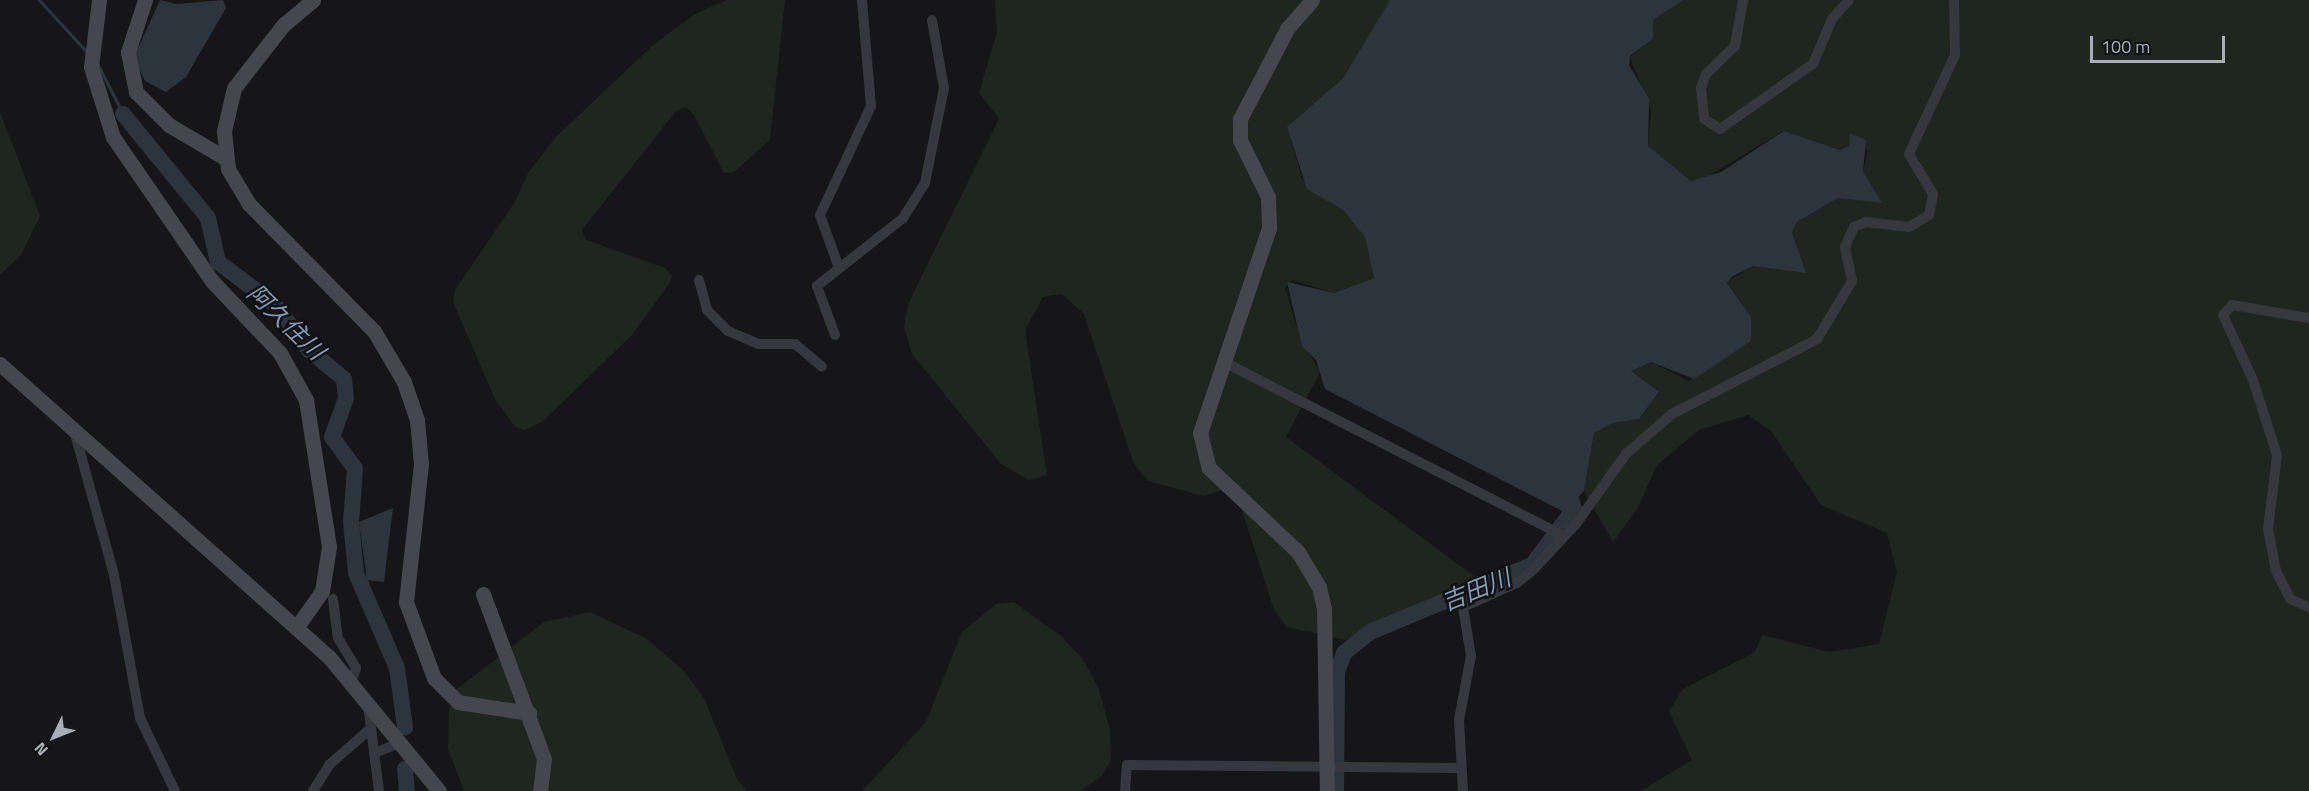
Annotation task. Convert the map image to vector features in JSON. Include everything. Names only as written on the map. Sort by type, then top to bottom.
[{"type":"street","points":[[99,0],[91,67],[113,137],[212,281],[285,360],[306,400],[329,547],[319,600],[296,628]]},
{"type":"street","points":[[146,0],[128,52],[136,92],[170,125],[225,159],[249,204],[374,331],[404,382],[417,420],[421,464],[406,602],[434,678],[458,702],[529,713]]},
{"type":"street","points":[[225,159],[227,109],[242,74],[284,24],[313,0]]},
{"type":"street","points":[[838,265],[820,215],[871,106],[862,0]]},
{"type":"street","points":[[1312,0],[1287,29],[1240,119],[1240,140],[1268,196],[1270,219],[1202,414],[1202,452],[1217,477],[1298,552],[1314,574],[1324,608],[1328,791]]},
{"type":"street","points":[[1743,0],[1735,46],[1706,74],[1701,88],[1704,120],[1720,129],[1813,64],[1832,20],[1849,0]]},
{"type":"street","points":[[1463,791],[1459,768],[1459,720],[1471,656],[1463,607],[1517,584],[1564,536],[1626,454],[1672,414],[1803,350],[1829,327],[1852,281],[1845,247],[1854,227],[1866,222],[1909,227],[1929,215],[1933,194],[1909,154],[1955,55],[1954,0]]},
{"type":"street","points":[[834,336],[818,286],[838,265],[903,218],[925,183],[944,88],[932,20]]},
{"type":"street","points":[[699,280],[707,310],[728,331],[758,344],[795,344],[822,367]]},
{"type":"street","points":[[2309,318],[2232,305],[2223,315],[2253,380],[2277,455],[2268,516],[2276,571],[2290,598],[2309,607]]},
{"type":"street","points":[[1222,361],[1564,536]]},
{"type":"street","points":[[0,364],[75,434],[352,680],[439,791]]},
{"type":"street","points":[[75,434],[105,537],[140,718],[175,791]]},
{"type":"street","points":[[483,594],[529,713],[544,759],[540,791]]},
{"type":"street","points":[[333,599],[338,638],[356,668],[352,680]]},
{"type":"street","points":[[367,698],[379,791]]},
{"type":"street","points":[[371,732],[401,742]]},
{"type":"street","points":[[313,791],[329,765],[371,732]]},
{"type":"street","points":[[375,753],[401,742]]},
{"type":"street","points":[[1125,791],[1127,765],[1328,769],[1459,768]]},
{"type":"shaded area","points":[[160,0],[176,4],[223,0],[226,8],[186,77],[166,92],[145,81],[134,57]]},
{"type":"shaded area","points":[[727,0],[785,0],[770,140],[734,172],[724,173],[694,115],[686,107],[676,111],[582,230],[586,240],[665,268],[672,276],[669,284],[632,335],[542,422],[525,430],[515,427],[495,399],[453,302],[455,290],[515,202],[528,173],[556,137],[652,46],[695,14]]},
{"type":"shaded area","points":[[995,0],[1390,0],[1343,78],[1287,127],[1302,178],[1343,210],[1365,237],[1374,278],[1334,293],[1292,280],[1285,288],[1300,337],[1320,372],[1286,437],[1478,579],[1345,640],[1287,627],[1274,610],[1234,486],[1204,496],[1148,481],[1134,464],[1084,314],[1062,294],[1043,297],[1025,330],[1047,475],[1029,480],[1001,464],[912,354],[904,327],[908,304],[999,119],[979,93],[997,32]]},
{"type":"shaded area","points":[[1390,0],[1683,0],[1653,20],[1653,39],[1630,56],[1629,65],[1649,99],[1648,146],[1691,181],[1721,172],[1784,131],[1840,150],[1849,146],[1850,133],[1866,140],[1863,171],[1882,203],[1838,198],[1797,222],[1792,232],[1806,273],[1753,266],[1733,276],[1727,283],[1751,317],[1751,341],[1694,379],[1651,362],[1631,371],[1659,392],[1639,419],[1613,423],[1594,433],[1584,491],[1564,512],[1325,389],[1316,360],[1302,346],[1287,282],[1334,293],[1374,278],[1365,237],[1343,210],[1307,189],[1287,127],[1343,78]]},
{"type":"shaded area","points":[[1683,0],[2309,0],[2309,791],[1641,791],[1692,760],[1669,711],[1683,689],[1755,652],[1762,635],[1829,652],[1879,644],[1897,572],[1887,533],[1821,505],[1771,431],[1748,415],[1699,430],[1657,465],[1637,509],[1613,542],[1584,491],[1594,433],[1613,423],[1639,419],[1659,393],[1630,371],[1651,362],[1689,381],[1751,341],[1751,317],[1727,282],[1753,266],[1768,267],[1797,244],[1792,232],[1797,222],[1838,198],[1882,203],[1863,171],[1868,151],[1851,133],[1849,146],[1840,150],[1783,131],[1700,181],[1691,181],[1657,158],[1648,145],[1651,111],[1630,57],[1653,39],[1653,20]]},
{"type":"shaded area","points":[[0,112],[40,216],[21,255],[0,275]]},
{"type":"shaded area","points":[[393,508],[384,582],[367,580],[359,522]]},
{"type":"shaded area","points":[[1014,602],[1061,636],[1082,658],[1098,687],[1110,729],[1111,760],[1102,776],[1080,791],[862,791],[926,722],[962,632],[996,604]]},
{"type":"shaded area","points":[[590,612],[647,639],[683,670],[704,698],[737,779],[747,791],[464,791],[448,749],[449,710],[457,689],[544,622]]},
{"type":"waterway","name":"阿久住川","points":[[39,0],[86,51]]},
{"type":"waterway","name":"阿久住川","points":[[97,63],[123,114]]},
{"type":"waterway","name":"阿久住川","points":[[123,114],[208,218],[218,262],[275,305],[309,350],[344,379],[346,398],[332,437],[355,469],[351,522],[356,573],[397,668],[405,727]]},
{"type":"waterway","name":"吉田川","points":[[1336,791],[1337,672],[1344,653],[1370,632],[1532,565],[1574,509],[1566,481]]},
{"type":"waterway","name":"阿久住川","points":[[405,769],[407,791]]}]
